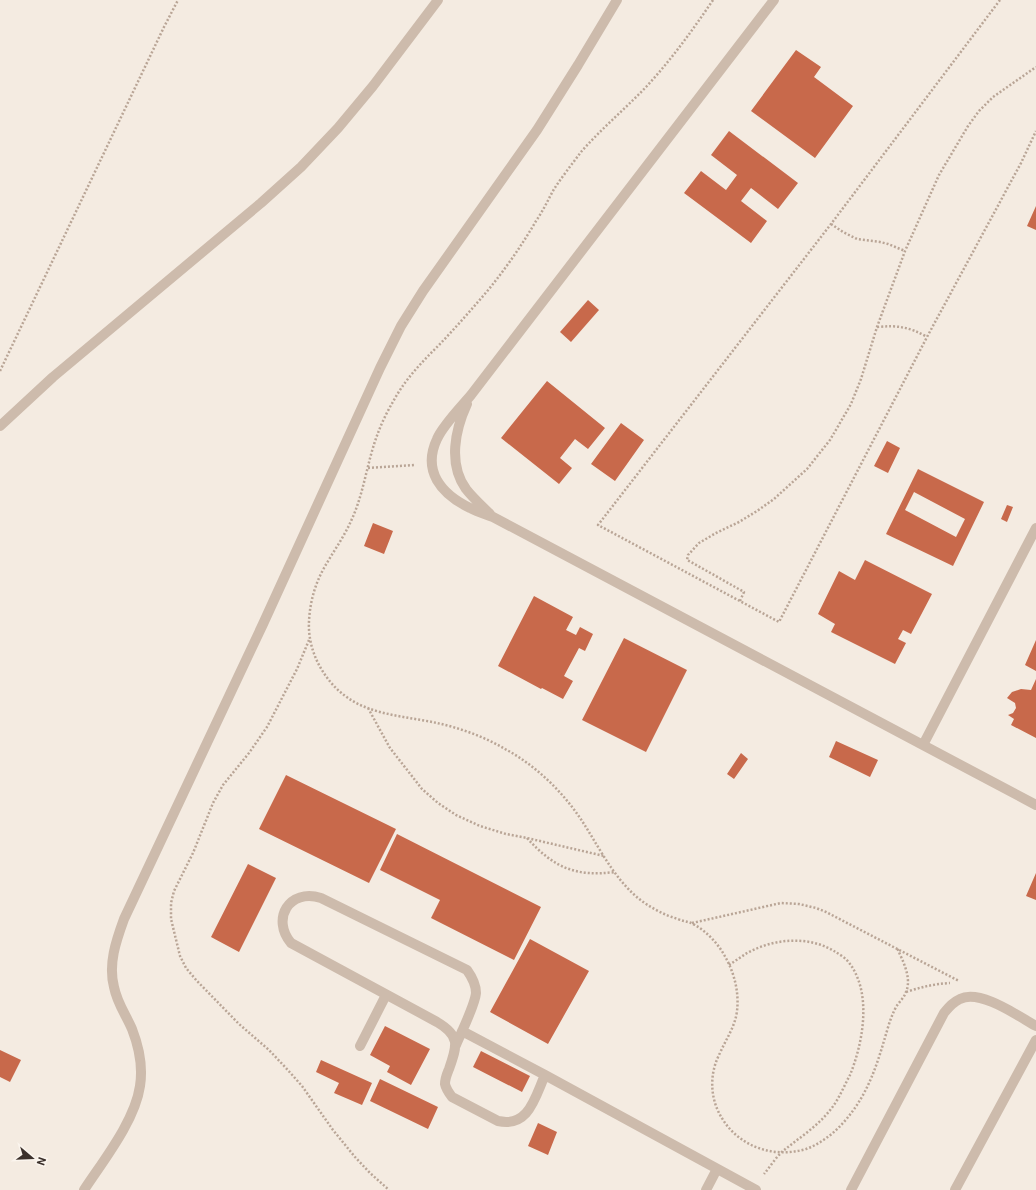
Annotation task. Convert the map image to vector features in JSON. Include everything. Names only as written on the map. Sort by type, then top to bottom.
[{"type":"street","points":[[0,426],[53,377],[261,203],[301,167],[338,128],[368,92],[438,0]]},
{"type":"street","points":[[84,1190],[117,1141],[135,1106],[140,1086],[141,1066],[138,1047],[113,987],[112,963],[116,941],[124,919],[263,624],[380,368],[401,326],[423,291],[537,130],[617,0]]},
{"type":"street","points":[[774,0],[437,438],[433,448],[431,464],[435,476],[443,490],[470,508],[493,517],[1036,805]]},
{"type":"street","points":[[471,395],[464,411],[457,438],[455,453],[456,465],[460,478],[467,490],[493,517]]},
{"type":"street","points":[[922,745],[1036,528]]},
{"type":"street","points":[[456,1046],[455,1038],[445,1027],[291,944],[286,937],[282,920],[284,912],[289,905],[296,899],[312,895],[467,970],[475,984],[476,992],[446,1076],[445,1084],[452,1097],[498,1121],[505,1123],[513,1122],[527,1114],[546,1075]]},
{"type":"street","points":[[360,1046],[386,994]]},
{"type":"street","points":[[851,1190],[944,1013],[951,1004],[961,998],[971,996],[982,998],[1036,1026]]},
{"type":"street","points":[[462,1031],[546,1075],[754,1189]]},
{"type":"street","points":[[955,1190],[1036,1040]]},
{"type":"street","points":[[706,1190],[717,1169]]},
{"type":"path","points":[[0,371],[178,0]]},
{"type":"path","points":[[713,0],[671,57],[646,86],[582,152],[556,186],[538,219],[495,281],[469,313],[412,373],[395,398],[378,433],[354,515],[322,571],[314,589],[309,622],[309,639],[314,656],[321,668],[340,691],[352,700],[367,708],[438,724],[486,739],[505,748],[537,770],[568,800],[615,872],[638,898],[652,908],[668,916],[692,923],[709,935],[717,944],[729,965],[738,999],[734,1025],[715,1063],[712,1080],[715,1102],[725,1124],[734,1134],[753,1147],[764,1151],[775,1152],[809,1148],[820,1142],[845,1122],[867,1088],[879,1059],[894,1011],[906,992],[906,970],[897,948]]},
{"type":"path","points":[[1000,0],[831,224],[598,525],[779,622],[927,337],[1017,170],[1036,131]]},
{"type":"path","points":[[740,601],[744,592],[687,560],[688,555],[698,543],[739,522],[774,499],[807,469],[821,453],[851,404],[905,251],[939,175],[968,126],[979,111],[992,97],[1036,67]]},
{"type":"path","points":[[831,224],[857,239],[880,242],[905,251]]},
{"type":"path","points":[[877,327],[905,327],[927,337]]},
{"type":"path","points":[[368,468],[431,464]]},
{"type":"path","points":[[309,639],[297,669],[267,727],[249,753],[223,785],[212,803],[192,853],[174,891],[171,903],[171,919],[180,956],[186,968],[239,1024],[269,1050],[286,1068],[302,1086],[333,1130],[355,1157],[389,1190]]},
{"type":"path","points":[[367,708],[390,748],[422,789],[438,803],[456,815],[480,826],[506,834],[604,856]]},
{"type":"path","points":[[527,838],[538,851],[552,862],[567,869],[583,873],[599,874],[615,872]]},
{"type":"path","points":[[692,923],[781,903],[799,904],[826,912],[961,983],[934,984],[906,992]]},
{"type":"path","points":[[729,965],[760,947],[792,940],[809,941],[825,945],[840,954],[850,964],[862,993],[862,1032],[850,1073],[840,1095],[830,1110],[818,1122],[782,1152],[754,1189]]},
{"type":"building","points":[[796,50],[821,67],[814,77],[853,106],[815,158],[751,111]]},
{"type":"building","points":[[729,131],[798,183],[778,209],[751,188],[741,201],[767,221],[751,243],[684,193],[701,171],[726,190],[737,175],[711,155]]},
{"type":"building","points":[[1036,206],[1036,230],[1027,226]]},
{"type":"building","points":[[588,300],[599,310],[571,342],[560,332]]},
{"type":"building","points":[[547,381],[605,428],[588,449],[575,439],[560,458],[572,468],[559,484],[501,438]]},
{"type":"building","points":[[621,423],[644,440],[615,481],[591,464]]},
{"type":"building","points":[[887,441],[900,448],[888,473],[874,466]]},
{"type":"building","points":[[918,469],[984,502],[953,566],[886,534]],"holes":[[[914,492],[965,519],[956,537],[905,510]]]},
{"type":"building","points":[[1007,505],[1013,507],[1007,522],[1001,519]]},
{"type":"building","points":[[373,523],[393,531],[384,554],[364,546]]},
{"type":"building","points":[[865,560],[932,594],[911,634],[903,630],[898,639],[906,643],[895,664],[831,632],[835,624],[818,614],[839,571],[855,580]]},
{"type":"building","points":[[534,596],[573,617],[566,630],[576,635],[580,627],[593,634],[585,651],[579,648],[564,676],[573,681],[563,699],[498,666]]},
{"type":"building","points":[[624,638],[687,670],[646,752],[582,720]]},
{"type":"building","points":[[1036,640],[1036,671],[1025,665]]},
{"type":"building","points":[[1036,679],[1036,738],[1011,725],[1014,719],[1008,715],[1013,713],[1016,708],[1015,703],[1007,698],[1012,692],[1021,689],[1031,690]]},
{"type":"building","points":[[836,741],[878,760],[870,777],[829,757]]},
{"type":"building","points":[[741,753],[748,759],[734,779],[727,774]]},
{"type":"building","points":[[286,775],[396,829],[369,883],[259,829]]},
{"type":"building","points":[[397,834],[541,907],[514,960],[431,918],[440,900],[380,870]]},
{"type":"building","points":[[248,864],[276,878],[239,952],[211,937]]},
{"type":"building","points":[[1036,873],[1036,900],[1026,896]]},
{"type":"building","points":[[530,939],[589,971],[548,1044],[490,1012]]},
{"type":"building","points":[[385,1026],[430,1049],[411,1085],[387,1072],[390,1066],[370,1055]]},
{"type":"building","points":[[0,1050],[21,1060],[10,1082],[0,1077]]},
{"type":"building","points":[[481,1051],[530,1076],[522,1092],[473,1067]]},
{"type":"building","points":[[321,1060],[372,1083],[362,1105],[334,1093],[339,1083],[316,1072]]},
{"type":"building","points":[[380,1079],[438,1107],[428,1129],[370,1101]]},
{"type":"building","points":[[538,1123],[557,1132],[548,1155],[528,1146]]}]
